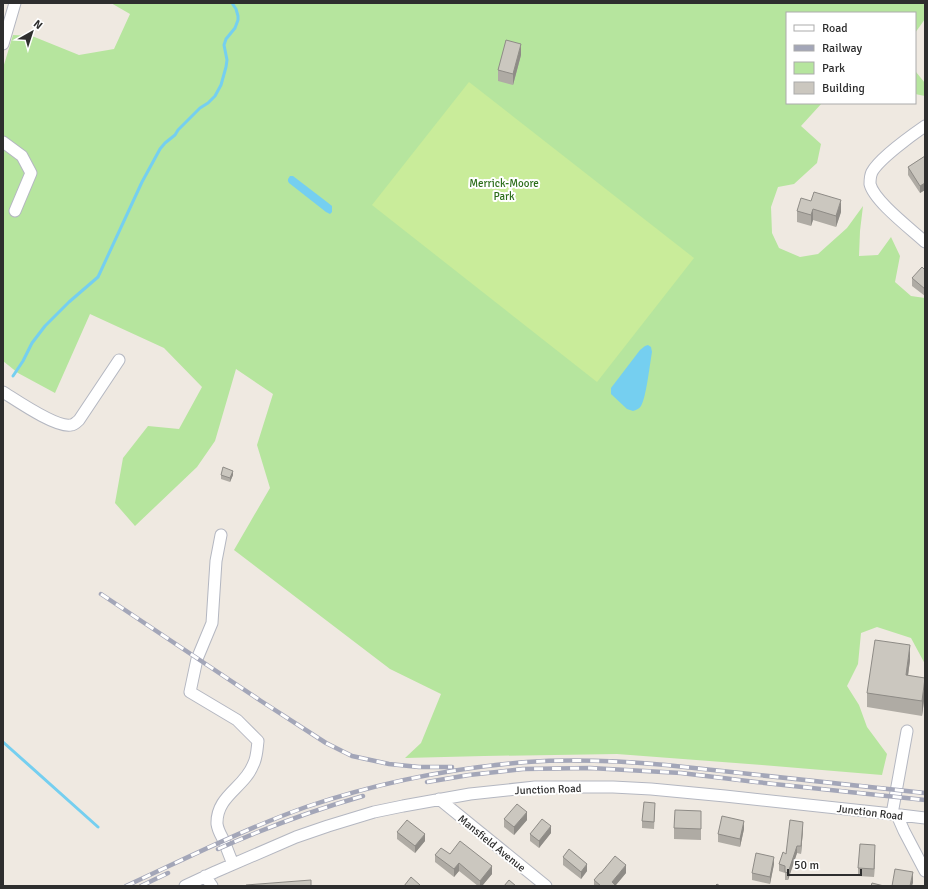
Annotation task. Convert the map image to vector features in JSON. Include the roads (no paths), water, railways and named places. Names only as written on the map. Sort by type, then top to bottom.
[{"type":"street","points":[[3,44],[15,3]]},
{"type":"street","points":[[925,126],[891,152],[876,166],[871,174],[870,183],[873,190],[885,206],[925,242]]},
{"type":"street","points":[[3,142],[22,156],[32,173],[15,210]]},
{"type":"street","points":[[3,392],[38,414],[60,424],[71,425],[79,420],[119,360]]},
{"type":"street","points":[[221,535],[216,561],[212,623],[197,659],[190,692],[237,720],[258,741],[253,766],[249,773],[226,798],[220,807],[218,816],[219,832],[224,840],[233,864]]},
{"type":"street","points":[[907,731],[895,814],[925,871]]},
{"type":"street","name":"Junction Road","points":[[184,886],[296,837],[374,812],[470,794],[535,787],[613,787],[651,789],[925,818]]},
{"type":"street","name":"Mansfield Avenue","points":[[439,799],[546,886]]},
{"type":"street","points":[[205,876],[212,886]]},
{"type":"water","points":[[290,176],[293,176],[332,206],[332,212],[330,214],[326,212],[289,183],[288,180]]},
{"type":"water","points":[[648,345],[651,347],[652,352],[645,396],[640,407],[633,411],[627,409],[611,394],[611,388],[640,350]]},
{"type":"waterway","points":[[13,376],[32,343],[45,326],[69,302],[98,277],[142,182],[160,149],[200,108],[215,96],[221,85],[226,67],[227,60],[224,45],[226,39],[235,28],[238,20],[236,9],[232,3]]},
{"type":"waterway","points":[[3,742],[98,827]]},
{"type":"railway","points":[[101,594],[326,743],[352,756],[389,764],[419,767],[452,767]]},
{"type":"railway","points":[[126,886],[237,835],[306,807],[333,798],[387,784],[471,768],[527,762],[631,762],[925,793]]},
{"type":"railway","points":[[427,782],[469,775],[523,769],[590,768],[681,773],[925,800]]},
{"type":"railway","points":[[218,849],[290,820],[363,796]]},
{"type":"railway","points":[[141,886],[168,873]]},
{"type":"park label","name":"Merrick-Moore Park","points":[[504,189]]}]
